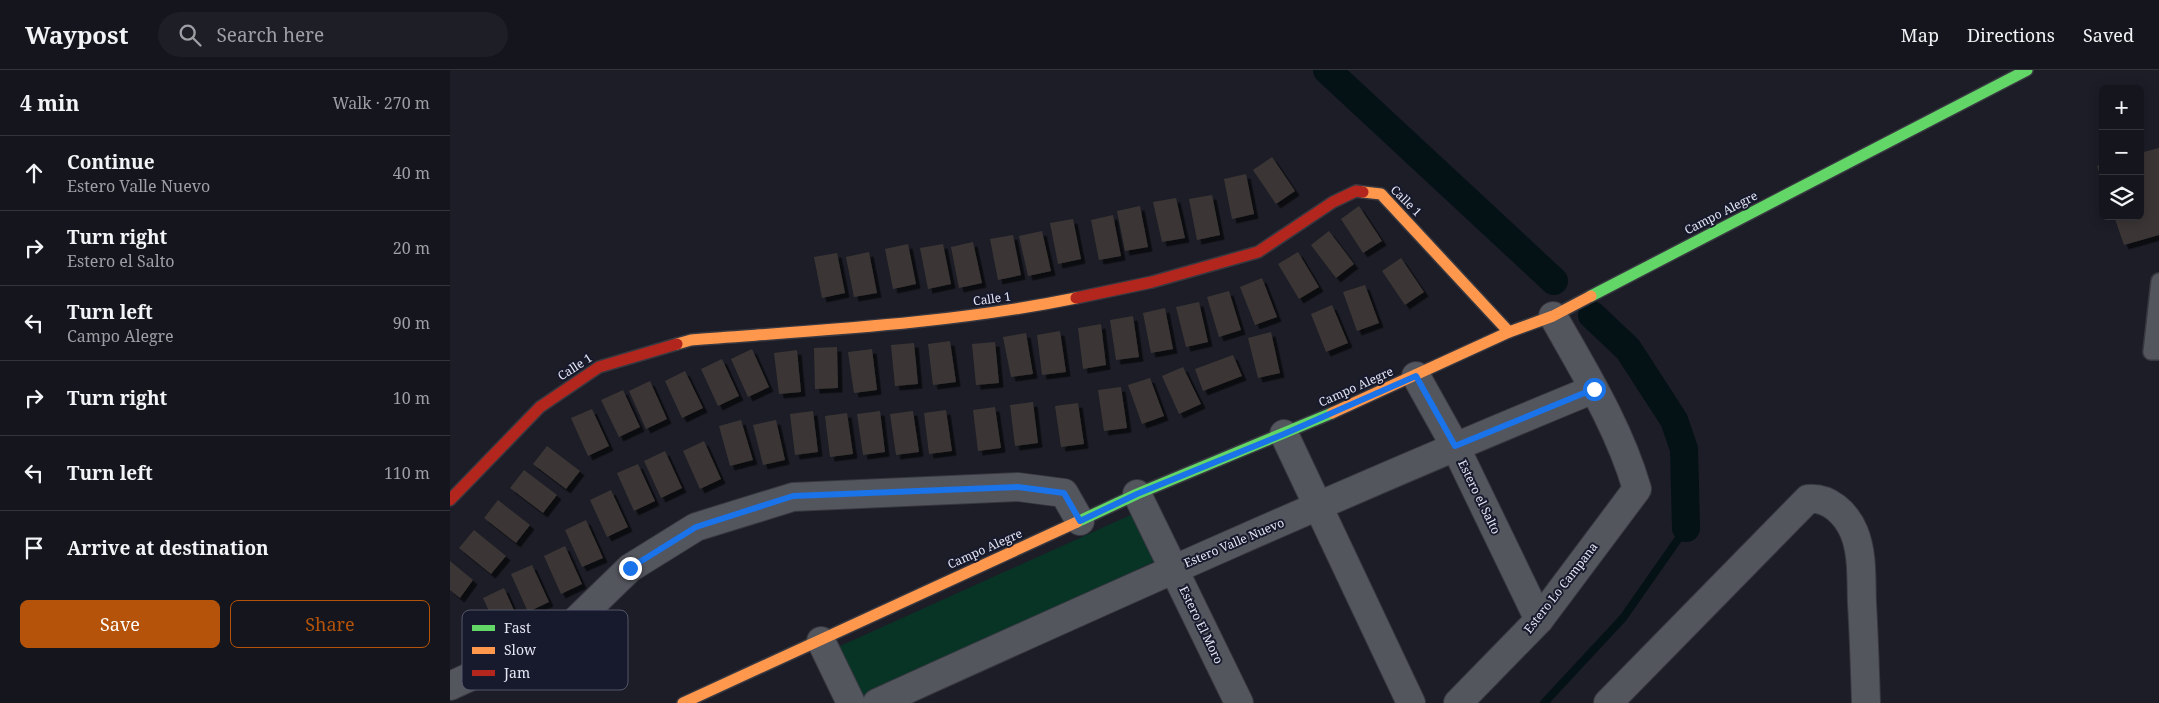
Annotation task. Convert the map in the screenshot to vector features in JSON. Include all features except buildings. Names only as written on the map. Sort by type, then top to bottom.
[{"type":"street","name":"Campo Alegre","points":[[684,703],[1137,494],[1284,434],[1416,376],[1508,332],[1552,316],[2027,70]]},
{"type":"street","name":"Calle 1","points":[[450,500],[540,407],[599,367],[691,340],[938,320],[1021,309],[1152,282],[1258,252],[1334,202],[1356,191],[1381,194],[1508,332]]},
{"type":"street","points":[[1552,316],[1594,389]]},
{"type":"street","name":"Estero el Salto","points":[[1416,376],[1455,446],[1539,620]]},
{"type":"street","name":"Estero Valle Nuevo","points":[[877,703],[1174,569],[1455,446],[1594,389]]},
{"type":"street","name":"Estero Lo Campana","points":[[1458,703],[1539,620],[1637,489],[1632,471],[1594,389]]},
{"type":"street","points":[[1284,434],[1411,703]]},
{"type":"street","points":[[586,610],[630,568],[696,527],[793,496],[1018,487],[1064,493],[1080,521]]},
{"type":"street","name":"Estero El Moro","points":[[1137,494],[1239,703]]},
{"type":"street","points":[[1608,703],[1808,499],[1819,498],[1831,503],[1853,531],[1860,555],[1866,703]]},
{"type":"street","points":[[821,641],[851,703]]},
{"type":"street","points":[[450,686],[462,680]]},
{"type":"lane","points":[[2159,281],[2151,352],[2159,352]]},
{"type":"green space","points":[[1135,513],[1157,560],[865,698],[838,647]]},
{"type":"waterway","points":[[1327,70],[1554,281]]},
{"type":"waterway","points":[[1592,315],[1628,349],[1674,420],[1684,449],[1686,528]]},
{"type":"waterway","points":[[1544,703],[1623,618],[1686,528]]},
{"type":"traffic: fast","points":[[1591,296],[2027,70]]},
{"type":"traffic: fast","points":[[1077,522],[1137,494],[1332,413]]},
{"type":"traffic: slow","points":[[1363,192],[1381,194],[1509,332]]},
{"type":"traffic: slow","points":[[1332,413],[1509,332],[1553,316],[1591,296]]},
{"type":"traffic: slow","points":[[677,344],[691,340],[932,320],[1028,307],[1076,298]]},
{"type":"traffic: slow","points":[[683,703],[1077,522]]},
{"type":"traffic: jam","points":[[1076,298],[1152,282],[1258,252],[1333,202],[1356,191],[1363,192]]},
{"type":"traffic: jam","points":[[450,500],[540,407],[599,367],[677,344]]},
{"type":"route","points":[[630,568],[696,527],[793,496],[1018,487],[1064,493],[1080,521],[1137,494],[1284,434],[1416,376],[1455,446],[1594,389]]}]
